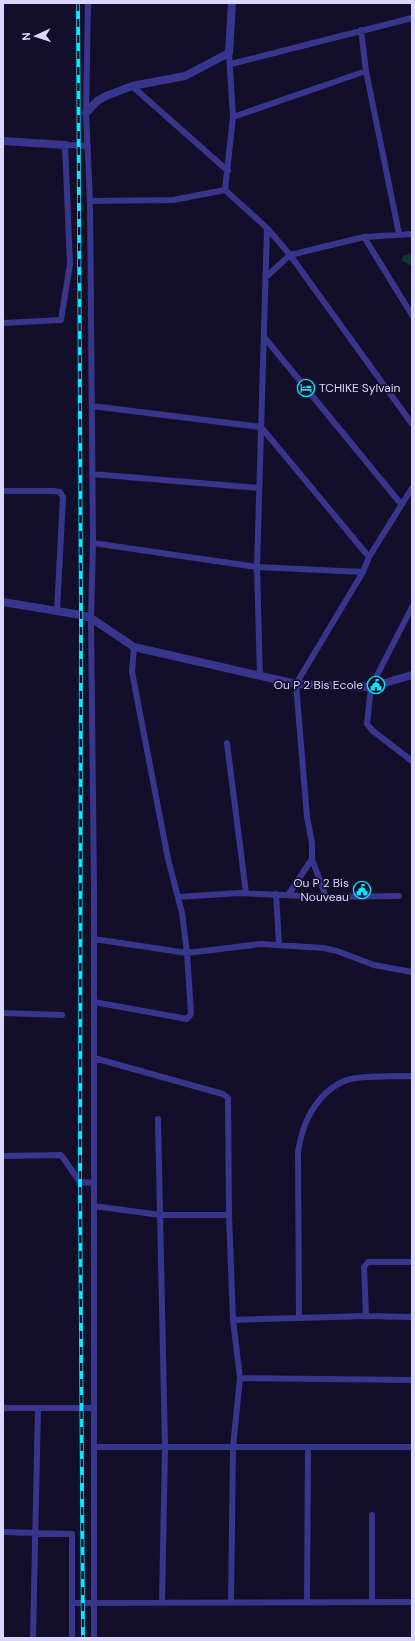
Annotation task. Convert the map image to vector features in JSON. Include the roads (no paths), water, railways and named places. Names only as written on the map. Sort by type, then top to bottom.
[{"type":"street","points":[[88,3],[86,113],[90,202],[93,543],[91,618],[94,939],[94,1638]]},
{"type":"street","points":[[225,190],[233,117],[231,64],[229,53],[232,3]]},
{"type":"street","points":[[231,64],[412,18]]},
{"type":"street","points":[[361,30],[366,71],[399,234]]},
{"type":"street","points":[[86,113],[97,101],[132,86],[185,76],[229,53]]},
{"type":"street","points":[[233,117],[366,71]]},
{"type":"street","points":[[132,86],[228,171]]},
{"type":"street","points":[[3,141],[88,146]]},
{"type":"street","points":[[3,323],[61,320],[70,264],[65,145]]},
{"type":"street","points":[[90,202],[173,200],[225,190]]},
{"type":"street","points":[[225,190],[267,228],[290,255],[412,424]]},
{"type":"street","points":[[260,676],[257,567],[267,228]]},
{"type":"street","points":[[266,277],[290,255],[364,237],[412,234]]},
{"type":"street","points":[[364,237],[412,315]]},
{"type":"street","points":[[264,337],[401,504]]},
{"type":"street","points":[[92,406],[261,427],[369,557]]},
{"type":"street","points":[[92,474],[260,488]]},
{"type":"street","points":[[326,897],[312,859],[312,843],[307,817],[296,684],[363,572],[369,557],[412,488]]},
{"type":"street","points":[[3,491],[54,491],[60,492],[63,497],[57,611]]},
{"type":"street","points":[[93,543],[257,567],[363,572]]},
{"type":"street","points":[[3,602],[91,618],[134,647],[296,684],[371,686],[412,675]]},
{"type":"street","points":[[412,607],[371,686],[367,724],[373,731],[412,760]]},
{"type":"street","points":[[94,1002],[187,1019],[191,1014],[187,953],[182,913],[168,859],[132,672],[134,647]]},
{"type":"street","points":[[227,743],[246,893]]},
{"type":"street","points":[[288,895],[312,859]]},
{"type":"street","points":[[178,897],[246,893],[326,897],[399,896]]},
{"type":"street","points":[[276,894],[279,944]]},
{"type":"street","points":[[94,939],[187,953],[245,946],[279,944],[330,950],[374,965],[412,972]]},
{"type":"street","points":[[3,1013],[62,1015]]},
{"type":"street","points":[[94,1058],[226,1095],[228,1098],[229,1215],[233,1320],[240,1378],[233,1447],[231,1602]]},
{"type":"street","points":[[299,1317],[298,1152],[303,1127],[308,1116],[321,1098],[338,1083],[356,1078],[412,1076]]},
{"type":"street","points":[[158,1119],[164,1447],[162,1603]]},
{"type":"street","points":[[3,1156],[61,1156],[80,1182],[94,1183]]},
{"type":"street","points":[[94,1206],[160,1215],[229,1215]]},
{"type":"street","points":[[366,1316],[364,1267],[366,1264],[368,1262],[412,1262]]},
{"type":"street","points":[[233,1320],[299,1317],[412,1317]]},
{"type":"street","points":[[240,1378],[412,1380]]},
{"type":"street","points":[[3,1408],[94,1408]]},
{"type":"street","points":[[33,1638],[38,1408]]},
{"type":"street","points":[[94,1447],[412,1447]]},
{"type":"street","points":[[307,1601],[308,1447]]},
{"type":"street","points":[[372,1515],[372,1602]]},
{"type":"street","points":[[3,1532],[72,1534],[72,1638]]},
{"type":"street","points":[[72,1603],[307,1601],[412,1602]]},
{"type":"railway","points":[[78,3],[81,615],[80,1182],[83,1638]]},
{"type":"place","name":"TCHIKE Sylvain","points":[[306,388]]},
{"type":"place","name":"Ou P 2 Bis Ecole","points":[[376,685]]},
{"type":"place","name":"Ou P 2 Bis Nouveau","points":[[362,890]]}]
